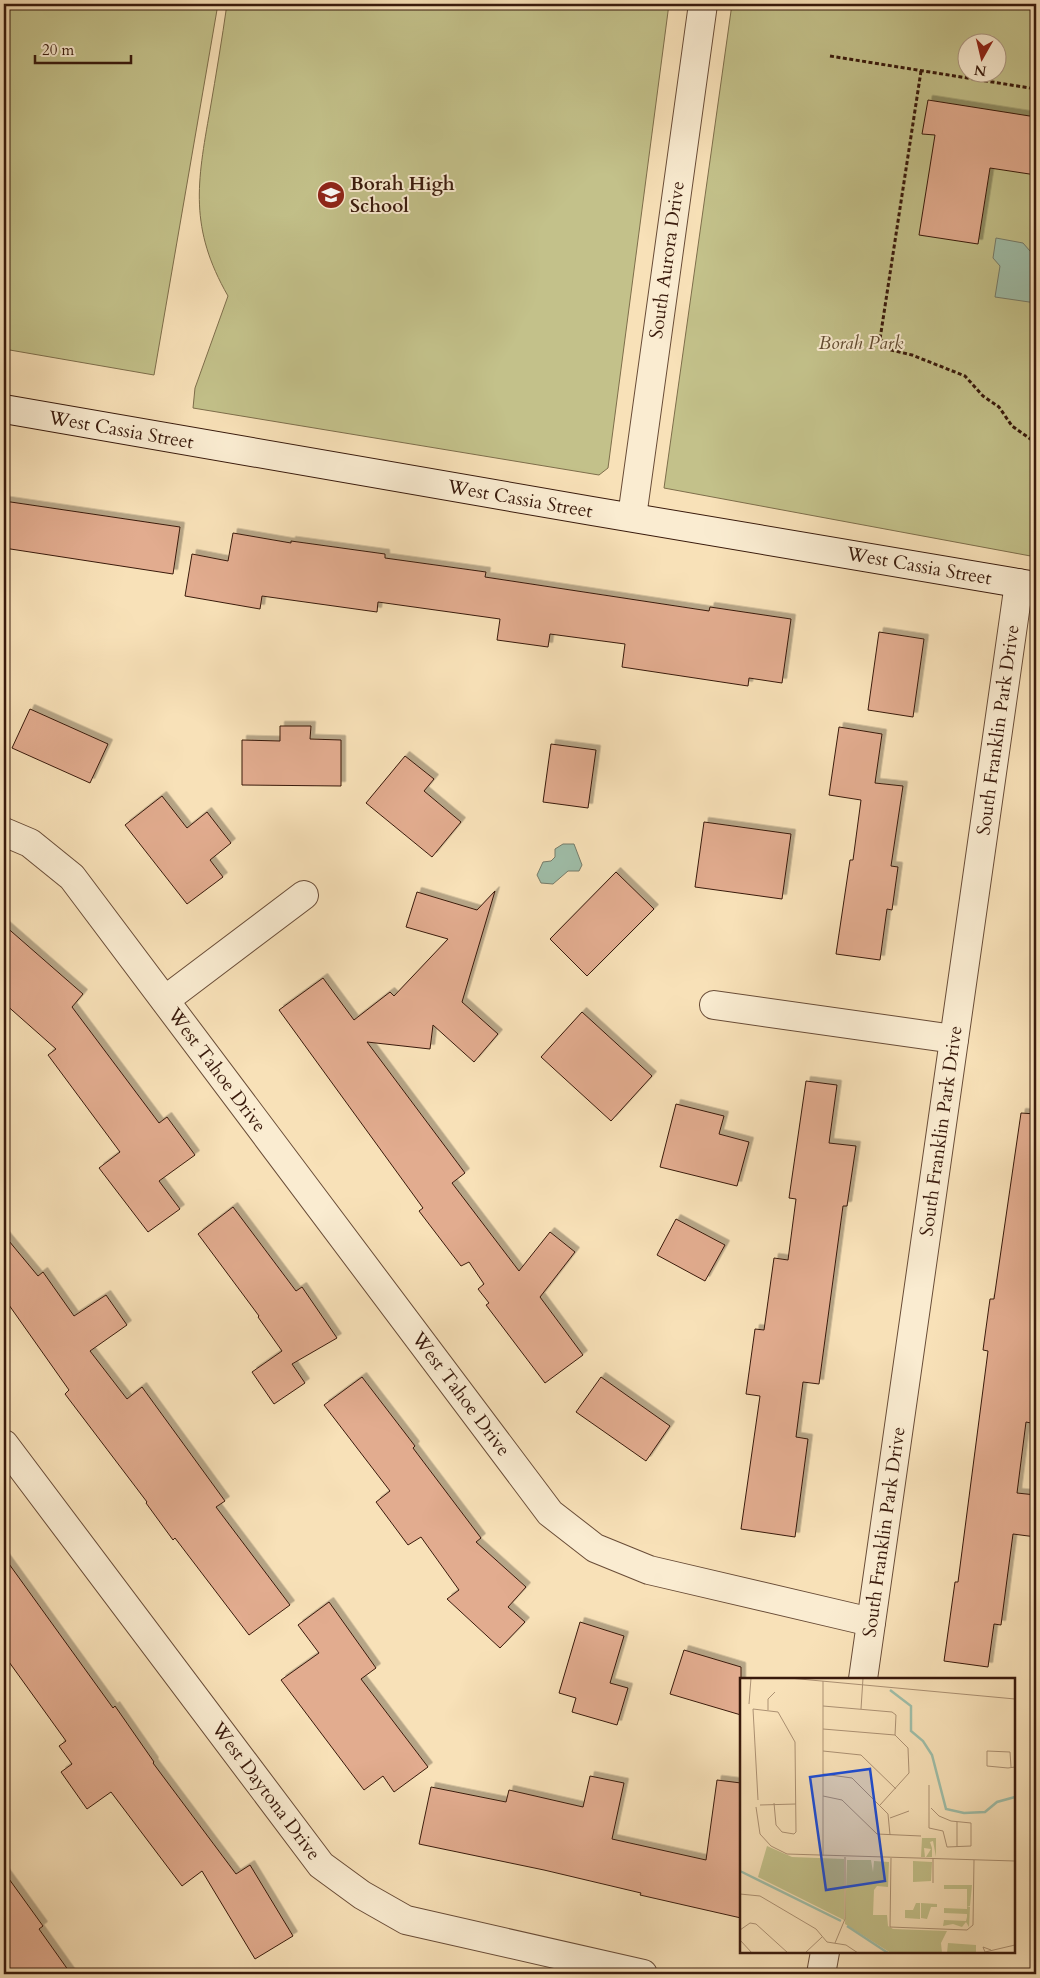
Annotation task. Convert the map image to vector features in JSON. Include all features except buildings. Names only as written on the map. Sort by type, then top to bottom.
[{"type":"street","name":"South Aurora Drive","points":[[632,517],[703,4]]},
{"type":"street","name":"West Cassia Street","points":[[4,409],[1028,585]]},
{"type":"street","name":"South Franklin Park Drive","points":[[863,1678],[954,1039],[1028,585]]},
{"type":"street","name":"West Tahoe Drive","points":[[4,832],[30,842],[72,878],[550,1513],[595,1548],[650,1570],[871,1622]]},
{"type":"street","name":"West Tahoe Drive","points":[[165,1000],[304,894]]},
{"type":"street","points":[[714,1005],[954,1039]]},
{"type":"street","name":"West Daytona Drive","points":[[4,1444],[321,1865],[362,1894],[406,1920],[642,1974]]},
{"type":"street","points":[[822,1974],[825,1953]]},
{"type":"path","points":[[830,56],[1036,89]]},
{"type":"path","points":[[921,70],[880,339],[891,350],[912,355],[965,376],[983,396],[999,407],[1012,426],[1036,442]]},
{"type":"green space","points":[[4,4],[218,4],[154,375],[4,349]]},
{"type":"green space","name":"Borah High School","points":[[227,4],[669,4],[608,468],[599,475],[193,408],[195,388],[228,296],[215,271],[207,249],[200,205],[200,183],[205,136]]},
{"type":"green space","name":"Borah Park","points":[[732,4],[1036,4],[1036,557],[664,488]]},
{"type":"shaded area","points":[[996,238],[1023,243],[1030,251],[1036,252],[1036,303],[995,297],[1000,266],[993,258]]},
{"type":"shaded area","points":[[563,844],[574,844],[582,865],[579,871],[568,871],[553,884],[541,883],[537,875],[543,862],[551,861],[555,857],[555,849]]},
{"type":"place","name":"Borah High School","points":[[331,195]]}]
